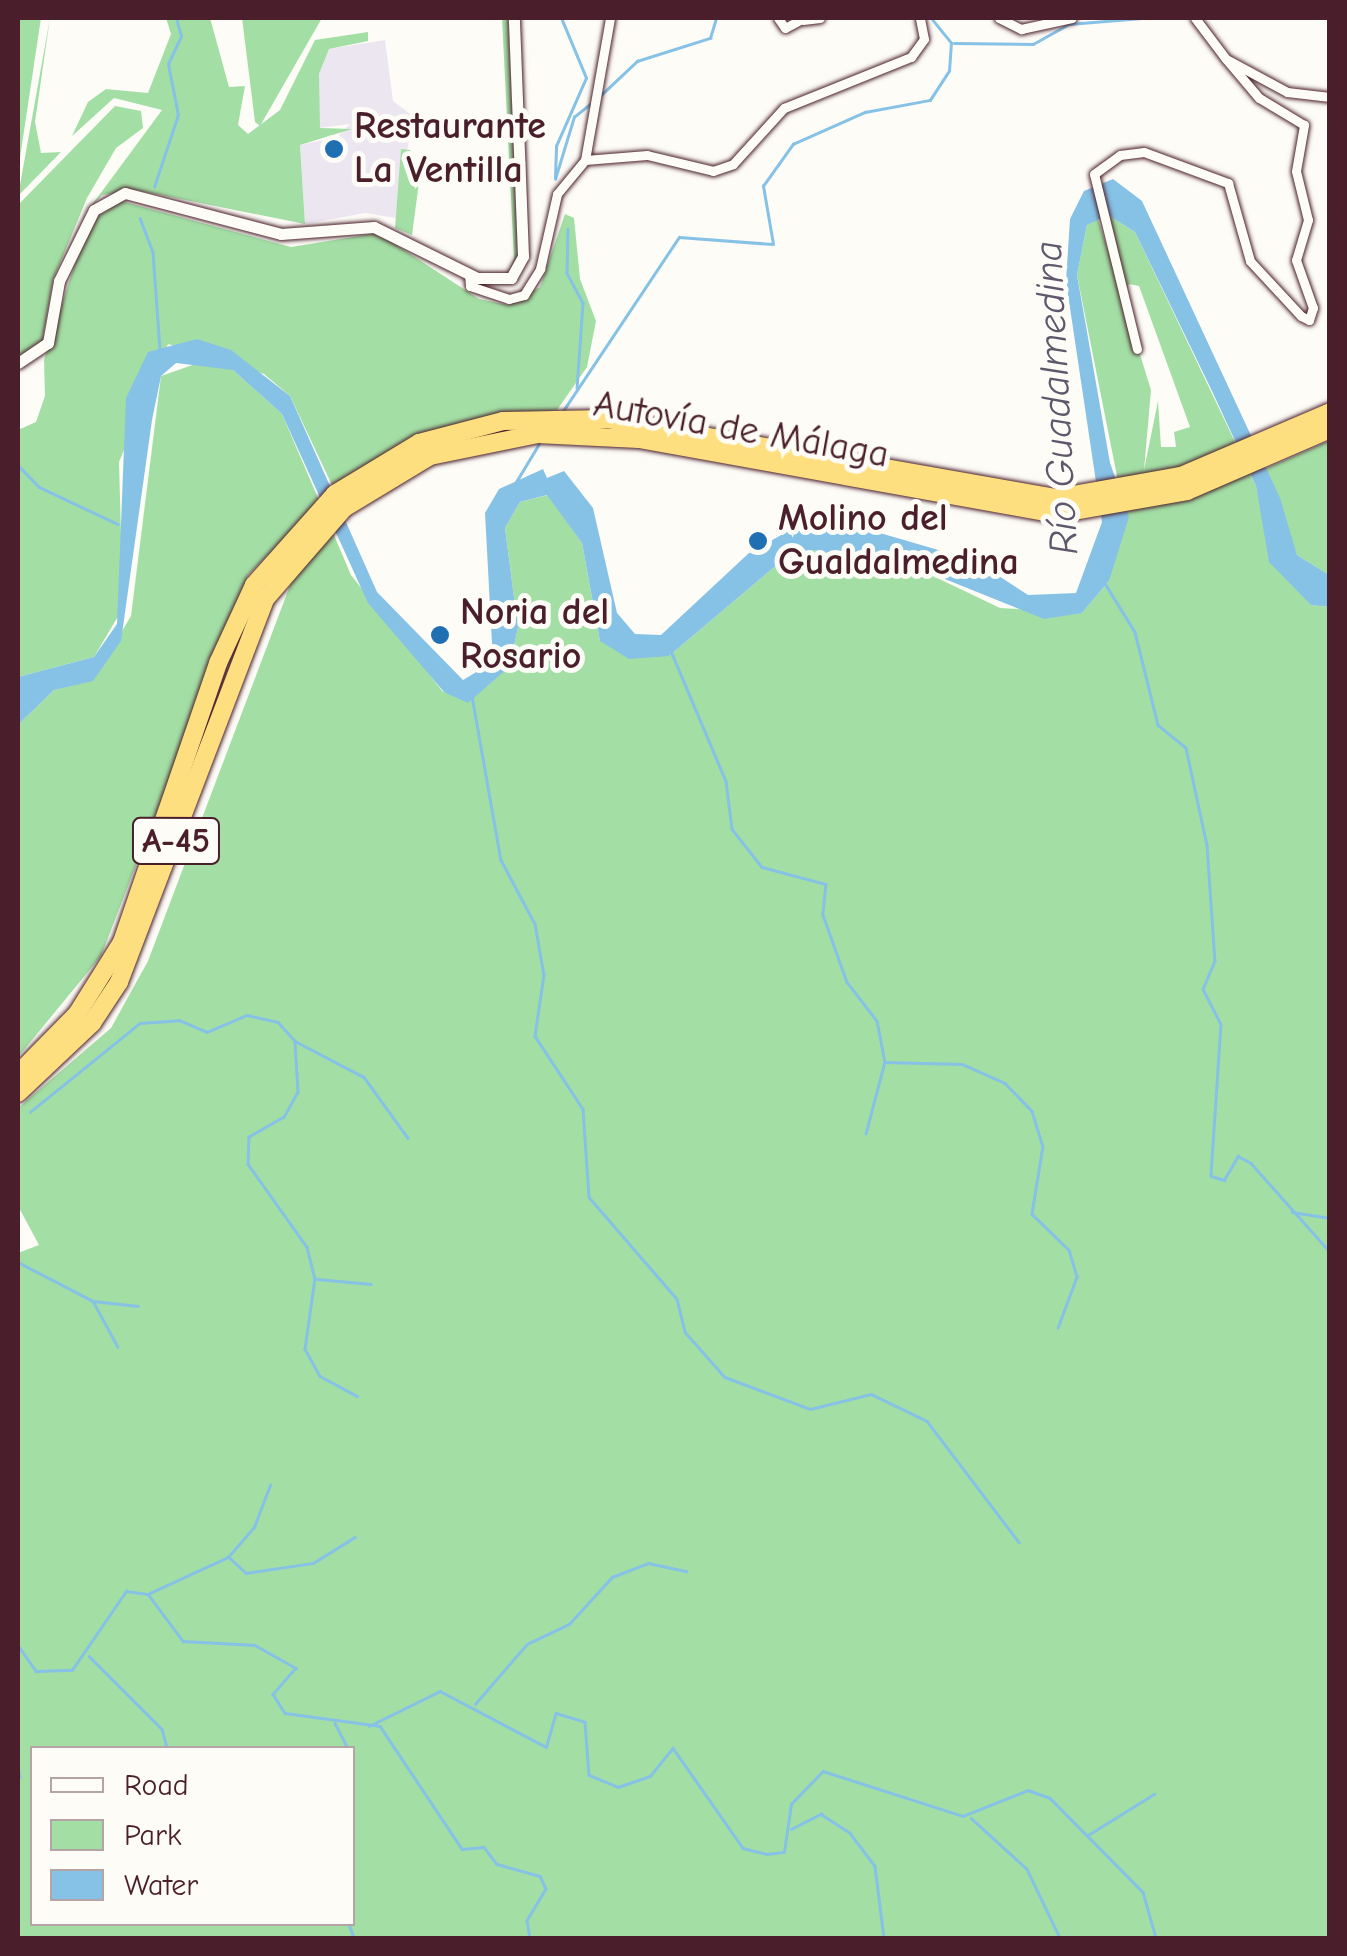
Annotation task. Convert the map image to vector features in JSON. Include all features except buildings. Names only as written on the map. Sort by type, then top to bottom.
[{"type":"highway","name":"Autovía de Málaga","points":[[1286,440],[1330,412]]},
{"type":"highway","name":"Autovía de Málaga","points":[[18,1074],[77,1014],[122,942],[218,662],[284,557],[390,468],[469,436],[639,431],[1056,506],[1184,484],[1286,440],[1330,429]]},
{"type":"highway","name":"Autovía de Málaga","points":[[18,1093],[92,1023],[120,982],[155,905],[234,667],[284,557]]},
{"type":"street","points":[[18,362],[48,343],[59,281],[94,210],[125,193],[281,234],[374,227],[496,284],[520,272],[523,256],[514,18]]},
{"type":"street","points":[[469,274],[488,296],[524,295],[557,194],[585,160],[610,18]]},
{"type":"street","points":[[778,18],[786,28],[803,18],[820,18]]},
{"type":"street","points":[[585,160],[647,155],[713,170],[733,164],[784,108],[911,57],[924,39],[920,18]]},
{"type":"street","points":[[999,18],[1021,30],[1072,18]]},
{"type":"street","points":[[1137,349],[1106,240],[1094,174],[1120,155],[1144,152],[1228,183],[1250,261],[1309,320],[1296,260],[1308,220],[1296,171],[1304,125],[1260,98],[1194,18]]},
{"type":"street","points":[[1226,60],[1287,92],[1330,97]]},
{"type":"shaded area","points":[[385,40],[393,101],[413,116],[396,218],[365,213],[305,224],[300,145],[337,137],[350,124],[319,128],[319,74],[329,49]]},
{"type":"green space","points":[[18,18],[41,18],[18,171]]},
{"type":"green space","points":[[50,18],[35,122],[41,153],[61,152],[18,196]]},
{"type":"green space","points":[[166,18],[210,18],[229,87],[245,86],[238,125],[248,134],[280,110],[315,40],[368,32],[368,41],[329,49],[319,74],[320,128],[352,129],[300,145],[305,224],[136,190],[102,195],[89,209],[162,110],[114,98],[72,136],[88,102],[106,89],[148,93],[171,34]]},
{"type":"green space","points":[[242,18],[322,18],[260,126],[255,122]]},
{"type":"green space","points":[[502,18],[508,19],[518,257],[507,275],[514,259]]},
{"type":"green space","points":[[115,106],[141,111],[143,128],[116,148],[87,198],[53,280],[42,343],[18,358],[18,205]]},
{"type":"green space","points":[[401,149],[410,150],[419,182],[412,235],[395,228]]},
{"type":"green space","points":[[121,201],[291,247],[378,233],[479,299],[508,305],[540,287],[565,214],[574,218],[580,279],[596,321],[587,367],[557,410],[442,428],[332,485],[290,396],[264,374],[168,344],[119,462],[123,608],[94,657],[18,677],[18,430],[36,422],[45,396],[44,360],[78,254],[96,218]]},
{"type":"green space","points":[[1108,215],[1135,232],[1256,486],[1263,521],[1311,605],[1329,607],[1329,1938],[18,1938],[18,1253],[39,1245],[18,1206],[18,1108],[111,1028],[148,961],[297,567],[274,549],[248,575],[101,956],[18,1057],[18,725],[54,690],[93,680],[131,616],[161,376],[207,360],[233,370],[282,414],[351,575],[443,692],[509,667],[518,628],[505,528],[520,502],[548,495],[582,543],[600,641],[669,656],[779,563],[813,550],[910,565],[1000,608],[1082,613],[1109,581],[1119,486],[1077,275],[1087,225],[1098,219],[1151,390],[1144,470],[1158,401],[1161,447],[1176,447],[1174,432],[1190,427],[1139,286],[1129,284],[1123,296]]},
{"type":"green space","points":[[1329,441],[1329,575],[1297,555],[1265,469]]},
{"type":"water","points":[[1113,179],[1142,201],[1280,498],[1297,555],[1329,575],[1329,607],[1311,605],[1269,562],[1256,486],[1212,391],[1135,232],[1108,215],[1087,225],[1077,275],[1110,463],[1129,517],[1109,581],[1082,613],[1044,619],[910,565],[813,550],[779,563],[669,656],[629,659],[600,641],[582,543],[547,495],[520,502],[505,528],[518,628],[509,667],[468,703],[444,692],[368,603],[282,414],[233,370],[176,363],[161,376],[152,420],[121,641],[93,681],[54,690],[18,725],[18,677],[94,657],[117,624],[126,398],[148,352],[197,339],[231,350],[290,396],[377,592],[463,680],[493,662],[485,513],[499,489],[543,469],[547,478],[564,471],[593,508],[617,613],[635,634],[661,635],[749,553],[799,525],[856,526],[976,561],[1028,595],[1076,593],[1102,522],[1066,281],[1070,219],[1084,191]]},
{"type":"waterway","points":[[154,187],[178,115],[168,64],[181,36],[176,18]]},
{"type":"waterway","points":[[555,177],[556,146],[586,78],[561,18]]},
{"type":"waterway","points":[[600,96],[637,61],[710,38],[716,18]]},
{"type":"waterway","points":[[563,411],[679,237],[773,244],[763,186],[793,144],[865,112],[930,100],[949,71],[951,43],[931,18]]},
{"type":"waterway","points":[[954,43],[1033,44],[1069,24],[1142,18]]},
{"type":"waterway","points":[[555,179],[574,117],[590,104]]},
{"type":"waterway","points":[[140,218],[153,252],[160,349]]},
{"type":"waterway","points":[[568,229],[567,273],[583,303],[577,388]]},
{"type":"waterway","points":[[516,482],[540,442]]},
{"type":"waterway","points":[[18,465],[39,487],[118,524]]},
{"type":"waterway","points":[[1106,585],[1135,632],[1158,725],[1186,748],[1207,845],[1215,961],[1203,989],[1221,1024],[1211,1176],[1224,1180],[1238,1156],[1251,1163],[1330,1252]]},
{"type":"waterway","points":[[671,651],[726,781],[732,829],[762,867],[826,884],[823,915],[847,982],[877,1021],[885,1062],[866,1134]]},
{"type":"waterway","points":[[472,696],[501,860],[535,924],[544,975],[535,1036],[583,1109],[589,1197],[677,1299],[685,1332],[725,1377],[810,1409],[871,1394],[927,1421],[1019,1542]]},
{"type":"waterway","points":[[30,1112],[140,1023],[179,1020],[207,1032],[247,1015],[278,1022],[295,1041],[298,1092],[284,1117],[249,1137],[248,1164],[307,1247],[315,1278],[305,1349],[320,1376],[357,1396]]},
{"type":"waterway","points":[[295,1041],[364,1077],[408,1138]]},
{"type":"waterway","points":[[885,1062],[962,1064],[1005,1083],[1032,1111],[1043,1146],[1032,1214],[1069,1250],[1077,1277],[1058,1328]]},
{"type":"waterway","points":[[1292,1212],[1330,1218]]},
{"type":"waterway","points":[[18,1262],[93,1301],[138,1306]]},
{"type":"waterway","points":[[317,1279],[371,1284]]},
{"type":"waterway","points":[[93,1301],[118,1347]]},
{"type":"waterway","points":[[148,1594],[228,1557],[254,1527],[270,1485]]},
{"type":"waterway","points":[[230,1558],[246,1573],[313,1563],[355,1537]]},
{"type":"waterway","points":[[475,1704],[527,1644],[569,1624],[612,1577],[648,1563],[686,1571]]},
{"type":"waterway","points":[[18,1645],[36,1671],[72,1670],[126,1591],[148,1594],[183,1641],[255,1645],[296,1668],[273,1694],[285,1713],[380,1726],[462,1849],[484,1847],[497,1864],[540,1876],[546,1889],[527,1921],[530,1938]]},
{"type":"waterway","points":[[89,1656],[162,1729],[166,1746]]},
{"type":"waterway","points":[[369,1726],[440,1691],[546,1747],[556,1713],[585,1722],[589,1775],[618,1787],[650,1776],[673,1748],[743,1848],[767,1854],[784,1852],[791,1804],[823,1771],[963,1816],[1028,1790],[1050,1798],[1143,1892],[1156,1938]]},
{"type":"waterway","points":[[335,1723],[347,1746]]},
{"type":"waterway","points":[[18,1766],[20,1777]]},
{"type":"waterway","points":[[1088,1835],[1154,1794]]},
{"type":"waterway","points":[[791,1829],[821,1814],[850,1833],[875,1866],[884,1938]]},
{"type":"waterway","points":[[971,1818],[1027,1869],[1060,1938]]},
{"type":"waterway","points":[[350,1926],[354,1938]]},
{"type":"place","name":"Restaurante La Ventilla","points":[[334,149]]},
{"type":"place","name":"Molino del Gualdalmedina","points":[[758,541]]},
{"type":"place","name":"Noria del Rosario","points":[[440,635]]},
{"type":"water label","name":"Río Guadalmedina","points":[[1056,398]]}]
